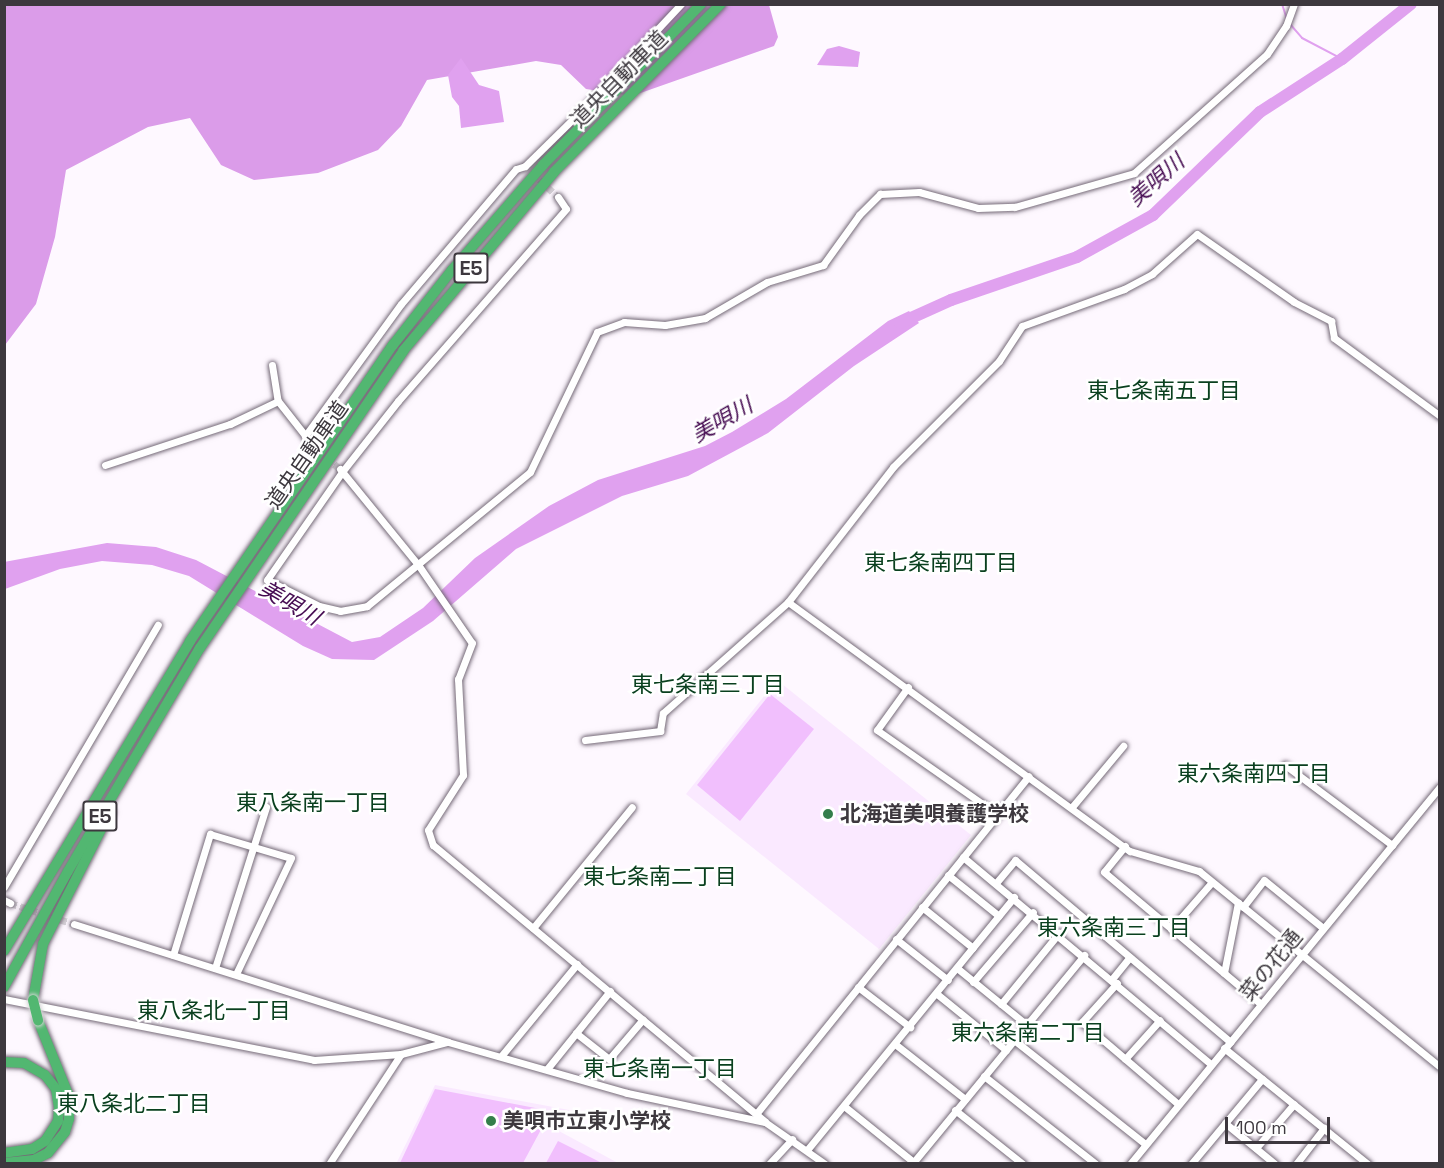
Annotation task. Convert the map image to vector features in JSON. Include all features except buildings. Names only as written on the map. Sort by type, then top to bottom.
[{"type":"highway","name":"道央自動車道","points":[[4,951],[190,641],[246,556],[393,345],[452,270],[543,165],[700,4]]},
{"type":"highway","name":"道央自動車道","points":[[4,987],[159,715],[200,648],[256,562],[404,351],[462,278],[554,172],[721,4]]},
{"type":"highway","points":[[4,1163],[34,1160],[48,1153],[65,1132],[69,1119],[68,1094],[38,1020],[33,1000],[44,944],[159,715]]},
{"type":"highway","points":[[4,1062],[24,1063],[45,1075],[56,1089],[59,1107],[58,1121],[45,1141],[32,1149],[4,1153]]},
{"type":"street","points":[[305,436],[401,304],[516,169],[525,166],[681,4]]},
{"type":"street","points":[[558,197],[566,209],[453,336],[341,471],[267,580],[319,606],[354,610],[367,606],[419,566],[530,472],[597,332],[624,322],[665,325],[705,318],[767,282],[824,265],[859,215],[880,194],[919,192],[978,208],[1015,207],[1134,172],[1267,54],[1286,26],[1294,4]]},
{"type":"street","points":[[525,166],[531,172]]},
{"type":"street","points":[[585,740],[660,731],[663,713],[788,602],[886,475],[1009,350],[1022,326],[1133,284],[1164,265],[1197,234],[1294,302],[1331,321],[1334,338],[1440,416]]},
{"type":"street","points":[[272,365],[278,401],[311,443]]},
{"type":"street","points":[[105,465],[230,424],[278,401]]},
{"type":"street","points":[[341,471],[419,566],[429,583],[469,635],[470,652],[458,679],[463,775],[436,813],[428,830],[429,838],[765,1122],[825,1164]]},
{"type":"street","points":[[788,602],[1125,846],[1199,871],[1440,1067]]},
{"type":"street","points":[[4,887],[158,626]]},
{"type":"street","points":[[908,687],[877,730],[997,814]]},
{"type":"street","points":[[1072,807],[1124,746]]},
{"type":"street","points":[[1285,765],[1392,845]]},
{"type":"street","points":[[756,1114],[1029,776]]},
{"type":"street","name":"菜の花通","points":[[1130,1164],[1440,787]]},
{"type":"street","points":[[215,968],[266,807]]},
{"type":"street","points":[[533,928],[632,807]]},
{"type":"street","points":[[173,955],[210,834],[291,858],[236,974]]},
{"type":"street","points":[[1125,846],[1104,872],[1261,1004]]},
{"type":"street","points":[[963,857],[1059,933],[1211,1064]]},
{"type":"street","points":[[996,883],[1015,860],[1130,957],[1262,1078],[1368,1164]]},
{"type":"street","points":[[948,875],[999,916]]},
{"type":"street","points":[[1224,973],[1240,904],[1264,880],[1323,928]]},
{"type":"street","points":[[1171,929],[1212,882]]},
{"type":"street","points":[[807,1150],[937,994],[1014,897]]},
{"type":"street","points":[[922,907],[973,948]]},
{"type":"street","points":[[973,982],[1033,912]]},
{"type":"street","points":[[74,924],[448,1042],[502,1055],[627,1093],[765,1122]]},
{"type":"street","points":[[1001,1004],[1059,933]]},
{"type":"street","points":[[896,939],[948,980]]},
{"type":"street","points":[[844,1106],[914,1163],[1084,955]]},
{"type":"street","points":[[1130,957],[1082,1022],[1178,1104]]},
{"type":"street","points":[[502,1055],[576,964]]},
{"type":"street","points":[[957,968],[1026,1025]]},
{"type":"street","points":[[858,987],[909,1027]]},
{"type":"street","points":[[547,1069],[610,991]]},
{"type":"street","points":[[937,994],[1006,1050]]},
{"type":"street","points":[[4,999],[314,1060],[400,1054],[448,1042]]},
{"type":"street","points":[[576,1033],[609,1059],[643,1019]]},
{"type":"street","points":[[1125,1059],[1160,1020]]},
{"type":"street","points":[[1014,1040],[1145,1144]]},
{"type":"street","points":[[895,1044],[965,1099]]},
{"type":"street","points":[[329,1164],[400,1054]]},
{"type":"street","points":[[984,1076],[1096,1164]]},
{"type":"street","points":[[1191,1164],[1262,1078]]},
{"type":"street","points":[[1256,1148],[1294,1104]]},
{"type":"street","points":[[955,1110],[1023,1164]]},
{"type":"street","points":[[1225,1123],[1275,1164]]},
{"type":"street","points":[[1296,1164],[1324,1128]]},
{"type":"street","points":[[769,1164],[792,1139]]},
{"type":"shaded area","points":[[5,5],[769,5],[778,37],[774,46],[632,96],[586,89],[561,65],[536,61],[427,80],[401,126],[378,150],[318,173],[254,180],[221,165],[190,118],[148,127],[66,170],[55,237],[36,304],[5,345]]},
{"type":"shaded area","points":[[839,46],[860,52],[858,67],[817,65],[827,49]]},
{"type":"shaded area","points":[[461,58],[479,85],[499,91],[504,122],[461,128],[459,106],[452,97],[448,75]]},
{"type":"shaded area","points":[[909,311],[919,323],[854,366],[768,433],[688,476],[622,496],[516,549],[433,621],[374,660],[332,659],[303,646],[189,576],[152,565],[102,561],[60,569],[5,589],[4,562],[107,543],[156,547],[196,560],[352,642],[380,637],[423,608],[475,558],[549,506],[598,480],[705,446],[732,432],[786,399],[888,321]]},
{"type":"shaded area","name":"北海道美唄養護学校","points":[[777,680],[971,835],[879,949],[686,794]]},
{"type":"shaded area","points":[[770,694],[814,729],[740,821],[697,785]]},
{"type":"shaded area","name":"美唄市立東小学校","points":[[435,1085],[569,1110],[559,1131],[618,1163],[396,1164]]},
{"type":"shaded area","name":"美唄市立東小学校","points":[[435,1089],[551,1111],[523,1163],[400,1163]]},
{"type":"shaded area","points":[[558,1141],[602,1163],[546,1163]]},
{"type":"waterway","points":[[1282,4],[1287,19]]},
{"type":"waterway","name":"美唄川","points":[[900,323],[951,300],[1077,257],[1153,215],[1260,112],[1342,59],[1411,4]]},
{"type":"waterway","points":[[1290,24],[1302,38],[1342,59]]},
{"type":"tunnel","points":[[532,172],[558,197]]},
{"type":"tunnel","points":[[311,443],[340,469]]},
{"type":"tunnel","points":[[10,903],[74,924]]},
{"type":"place","name":"北海道美唄養護学校","points":[[828,814]]},
{"type":"place","name":"美唄市立東小学校","points":[[491,1121]]},
{"type":"district","name":"東七条南五丁目","points":[[1164,391]]},
{"type":"district","name":"東七条南四丁目","points":[[941,563]]},
{"type":"district","name":"東七条南三丁目","points":[[708,685]]},
{"type":"district","name":"東六条南四丁目","points":[[1254,774]]},
{"type":"district","name":"東八条南一丁目","points":[[313,803]]},
{"type":"district","name":"東七条南二丁目","points":[[660,877]]},
{"type":"district","name":"東六条南三丁目","points":[[1114,928]]},
{"type":"district","name":"東八条北一丁目","points":[[214,1011]]},
{"type":"district","name":"東六条南二丁目","points":[[1028,1033]]},
{"type":"district","name":"東七条南一丁目","points":[[660,1069]]},
{"type":"district","name":"東八条北二丁目","points":[[134,1104]]}]
